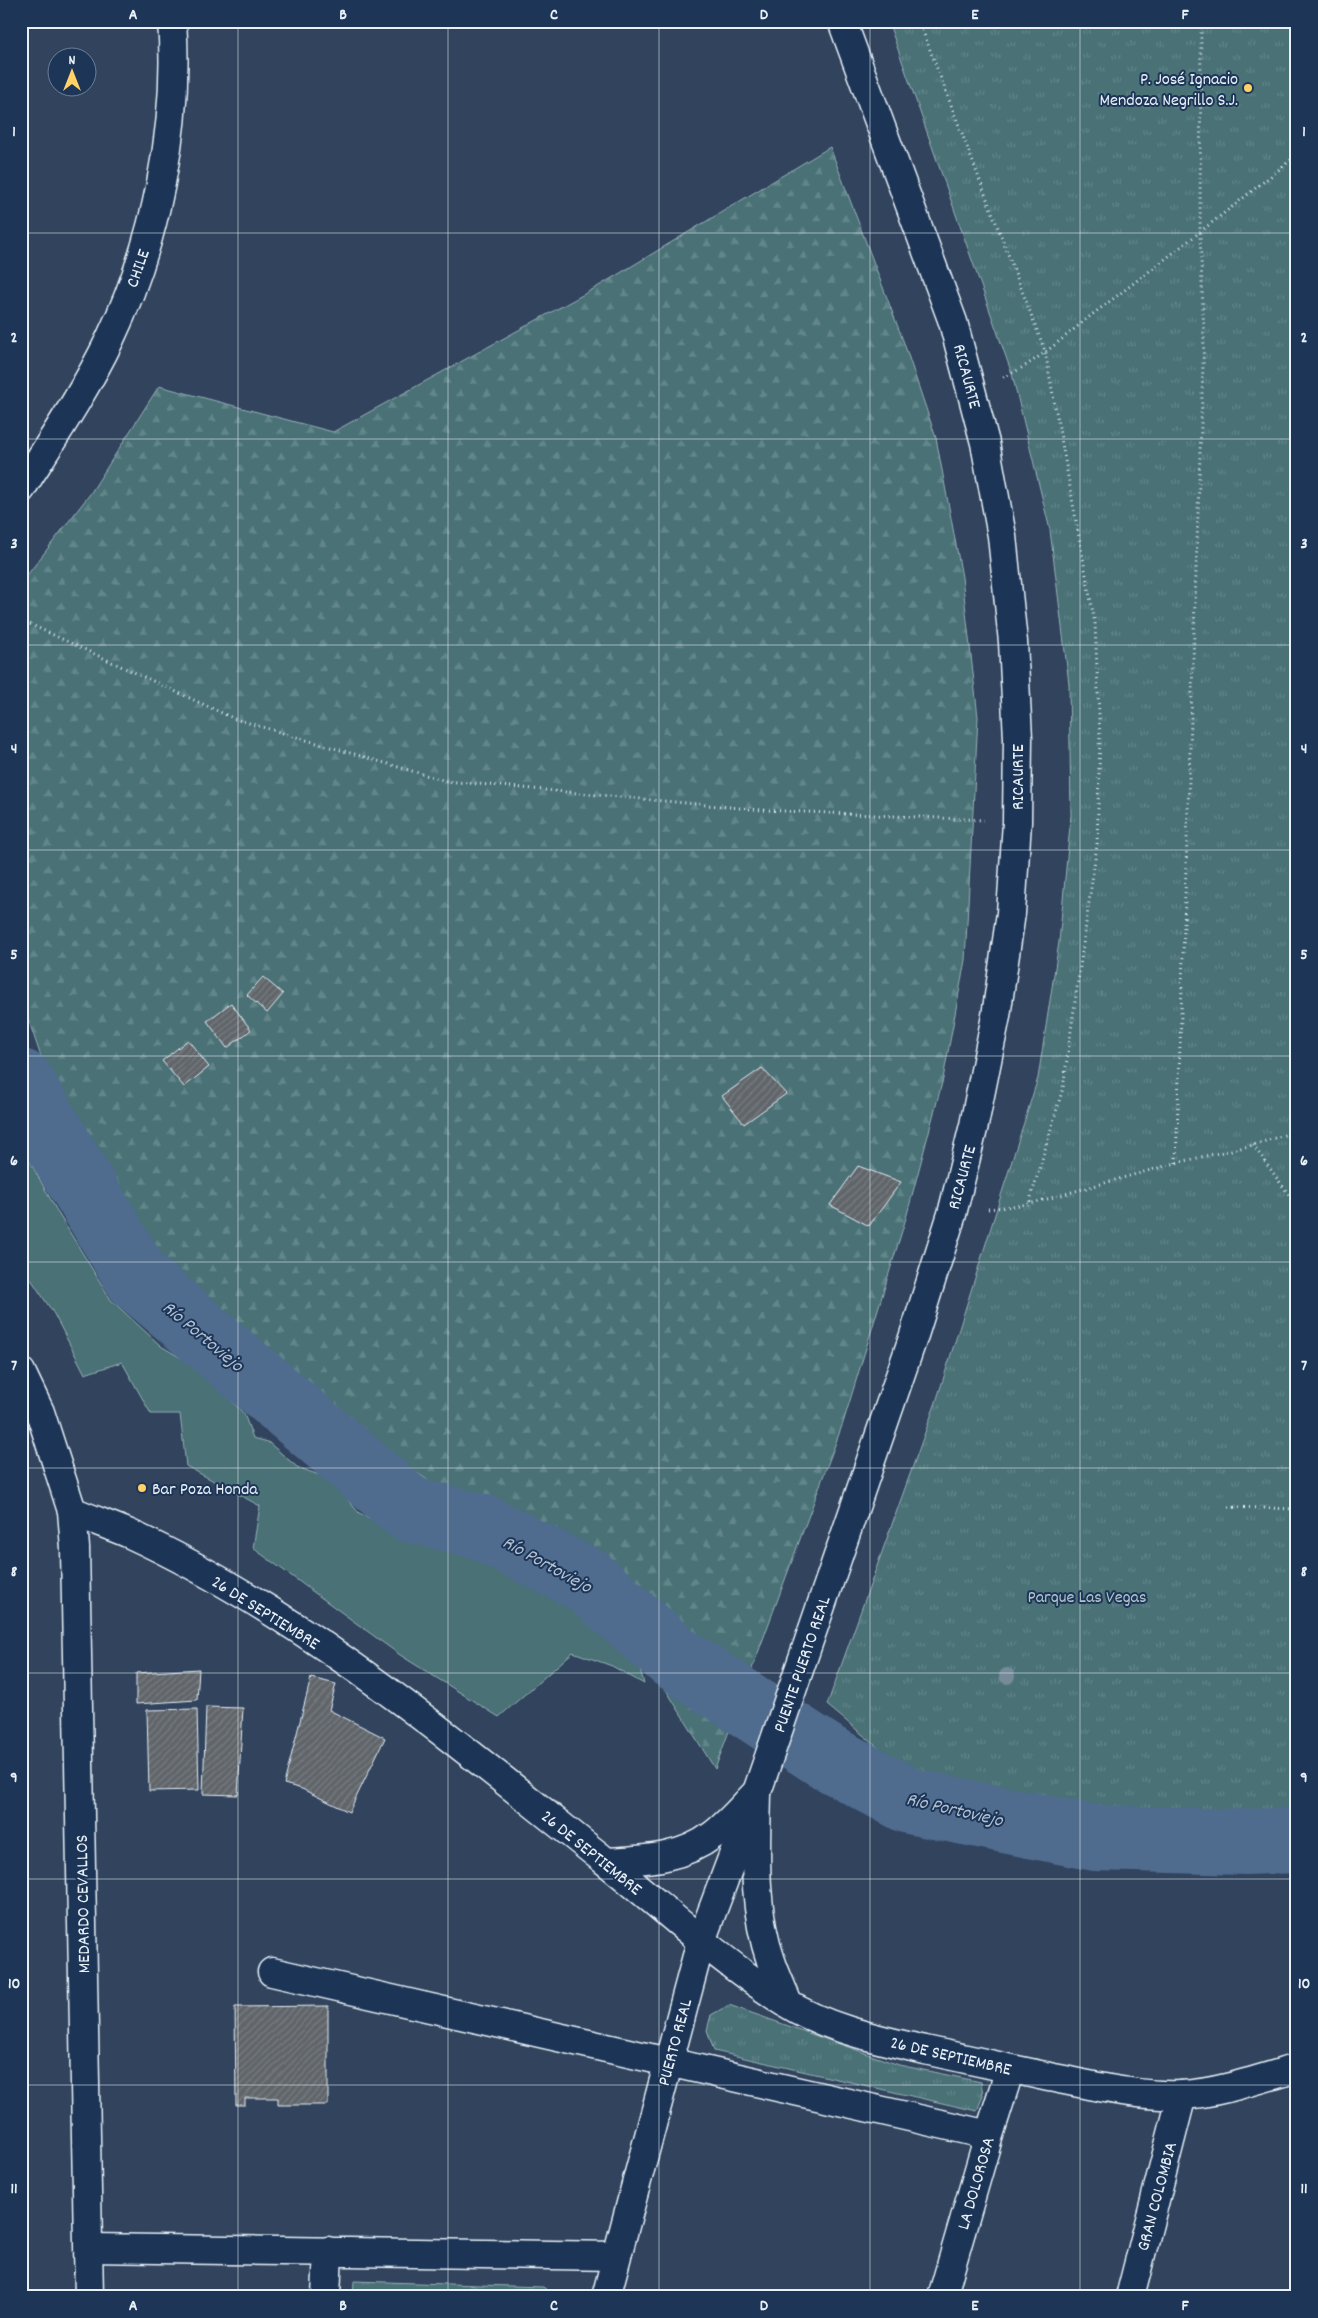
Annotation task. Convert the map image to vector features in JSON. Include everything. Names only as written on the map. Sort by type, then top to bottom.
[{"type":"street","name":"CHILE","points":[[21,489],[80,395],[111,338],[145,247],[162,173],[170,126],[173,82],[172,21]]},
{"type":"street","name":"RICAURTE","points":[[842,21],[953,322],[972,389],[985,443],[1004,555],[1013,642],[1018,738],[1017,822],[1011,914],[996,1016],[974,1125],[952,1214],[914,1335],[846,1535]]},
{"type":"street","points":[[21,1372],[40,1412],[72,1511]]},
{"type":"street","name":"26 DE SEPTIEMBRE","points":[[72,1511],[130,1534],[181,1560],[299,1630],[378,1685],[607,1862],[701,1940],[788,2004],[831,2024],[856,2032],[1010,2069],[1111,2089],[1182,2095],[1247,2082],[1297,2068]]},
{"type":"street","name":"MEDARDO CEVALLOS","points":[[72,1511],[75,1548],[90,2248],[89,2297]]},
{"type":"street","name":"PUENTE PUERTO REAL","points":[[757,1792],[846,1535]]},
{"type":"street","points":[[607,1862],[646,1860],[682,1852],[713,1835],[757,1792]]},
{"type":"street","points":[[757,1792],[756,1861],[762,1930],[770,1961],[788,2004]]},
{"type":"street","name":"PUERTO REAL","points":[[606,2297],[701,1940],[757,1792]]},
{"type":"street","points":[[272,1972],[989,2134]]},
{"type":"street","name":"LA DOLOROSA","points":[[942,2297],[989,2134],[1010,2069]]},
{"type":"street","name":"GRAN COLOMBIA","points":[[1130,2297],[1182,2095]]},
{"type":"street","points":[[90,2248],[617,2256]]},
{"type":"street","points":[[326,2297],[328,2251]]},
{"type":"path","points":[[919,21],[1045,351],[1095,624],[1100,737],[1097,845],[1063,1088],[1029,1204]]},
{"type":"path","points":[[1176,1163],[1204,336],[1200,234],[1201,21]]},
{"type":"path","points":[[972,389],[1012,374],[1045,351],[1200,234],[1297,155]]},
{"type":"path","points":[[21,620],[235,719],[446,781],[762,810],[1017,822]]},
{"type":"path","points":[[952,1214],[1029,1204],[1176,1163],[1253,1145],[1297,1131]]},
{"type":"path","points":[[1253,1145],[1297,1206]]},
{"type":"path","points":[[1229,1506],[1297,1510]]},
{"type":"green space","name":"Parque Las Vegas","points":[[888,21],[1297,21],[1297,1815],[1210,1816],[1030,1800],[899,1765],[827,1705],[936,1402],[1038,1078],[1059,942],[1071,815],[1069,684],[1050,530],[1012,374]]},
{"type":"green space","points":[[830,147],[904,343],[936,438],[962,577],[978,717],[965,960],[943,1079],[906,1218],[843,1423],[715,1769],[583,1556],[432,1483],[326,1412],[153,1262],[66,1130],[21,998],[21,583],[90,494],[159,386],[333,432],[597,287]]},
{"type":"green space","points":[[21,1145],[58,1213],[111,1300],[161,1346],[204,1372],[244,1414],[253,1438],[268,1442],[297,1467],[330,1479],[359,1513],[417,1541],[494,1548],[580,1601],[633,1641],[644,1684],[612,1666],[573,1652],[499,1717],[400,1655],[253,1548],[260,1506],[186,1466],[180,1414],[151,1414],[122,1362],[85,1374],[54,1314],[21,1264]]},
{"type":"green space","points":[[729,2005],[899,2065],[981,2082],[983,2095],[977,2111],[714,2051],[707,2030],[711,2015]]},
{"type":"green space","points":[[354,2281],[543,2287],[557,2297],[353,2297]]},
{"type":"building","points":[[263,977],[283,994],[267,1013],[247,995]]},
{"type":"building","points":[[231,1003],[251,1030],[227,1048],[207,1021]]},
{"type":"building","points":[[188,1040],[209,1067],[184,1087],[162,1061]]},
{"type":"building","points":[[762,1068],[786,1094],[744,1124],[722,1096]]},
{"type":"building","points":[[858,1166],[901,1182],[869,1226],[830,1205]]},
{"type":"building","points":[[199,1669],[197,1700],[136,1704],[136,1673]]},
{"type":"building","points":[[311,1678],[336,1684],[329,1710],[385,1738],[349,1812],[302,1789],[284,1784]]},
{"type":"building","points":[[206,1707],[243,1708],[238,1795],[203,1794]]},
{"type":"building","points":[[197,1709],[199,1790],[149,1791],[147,1710]]},
{"type":"building","points":[[328,2006],[328,2105],[278,2105],[278,2098],[245,2098],[245,2105],[236,2105],[235,2007]]},
{"type":"waterway","name":"Río Portoviejo","points":[[21,1082],[138,1279],[409,1509],[482,1527],[588,1581],[674,1657],[827,1757],[909,1801],[1095,1838],[1246,1842],[1297,1840]]},
{"type":"place","name":"P. José Ignacio Mendoza Negrillo S.J.","points":[[1248,88]]},
{"type":"place","name":"Bar Poza Honda","points":[[142,1488]]}]
